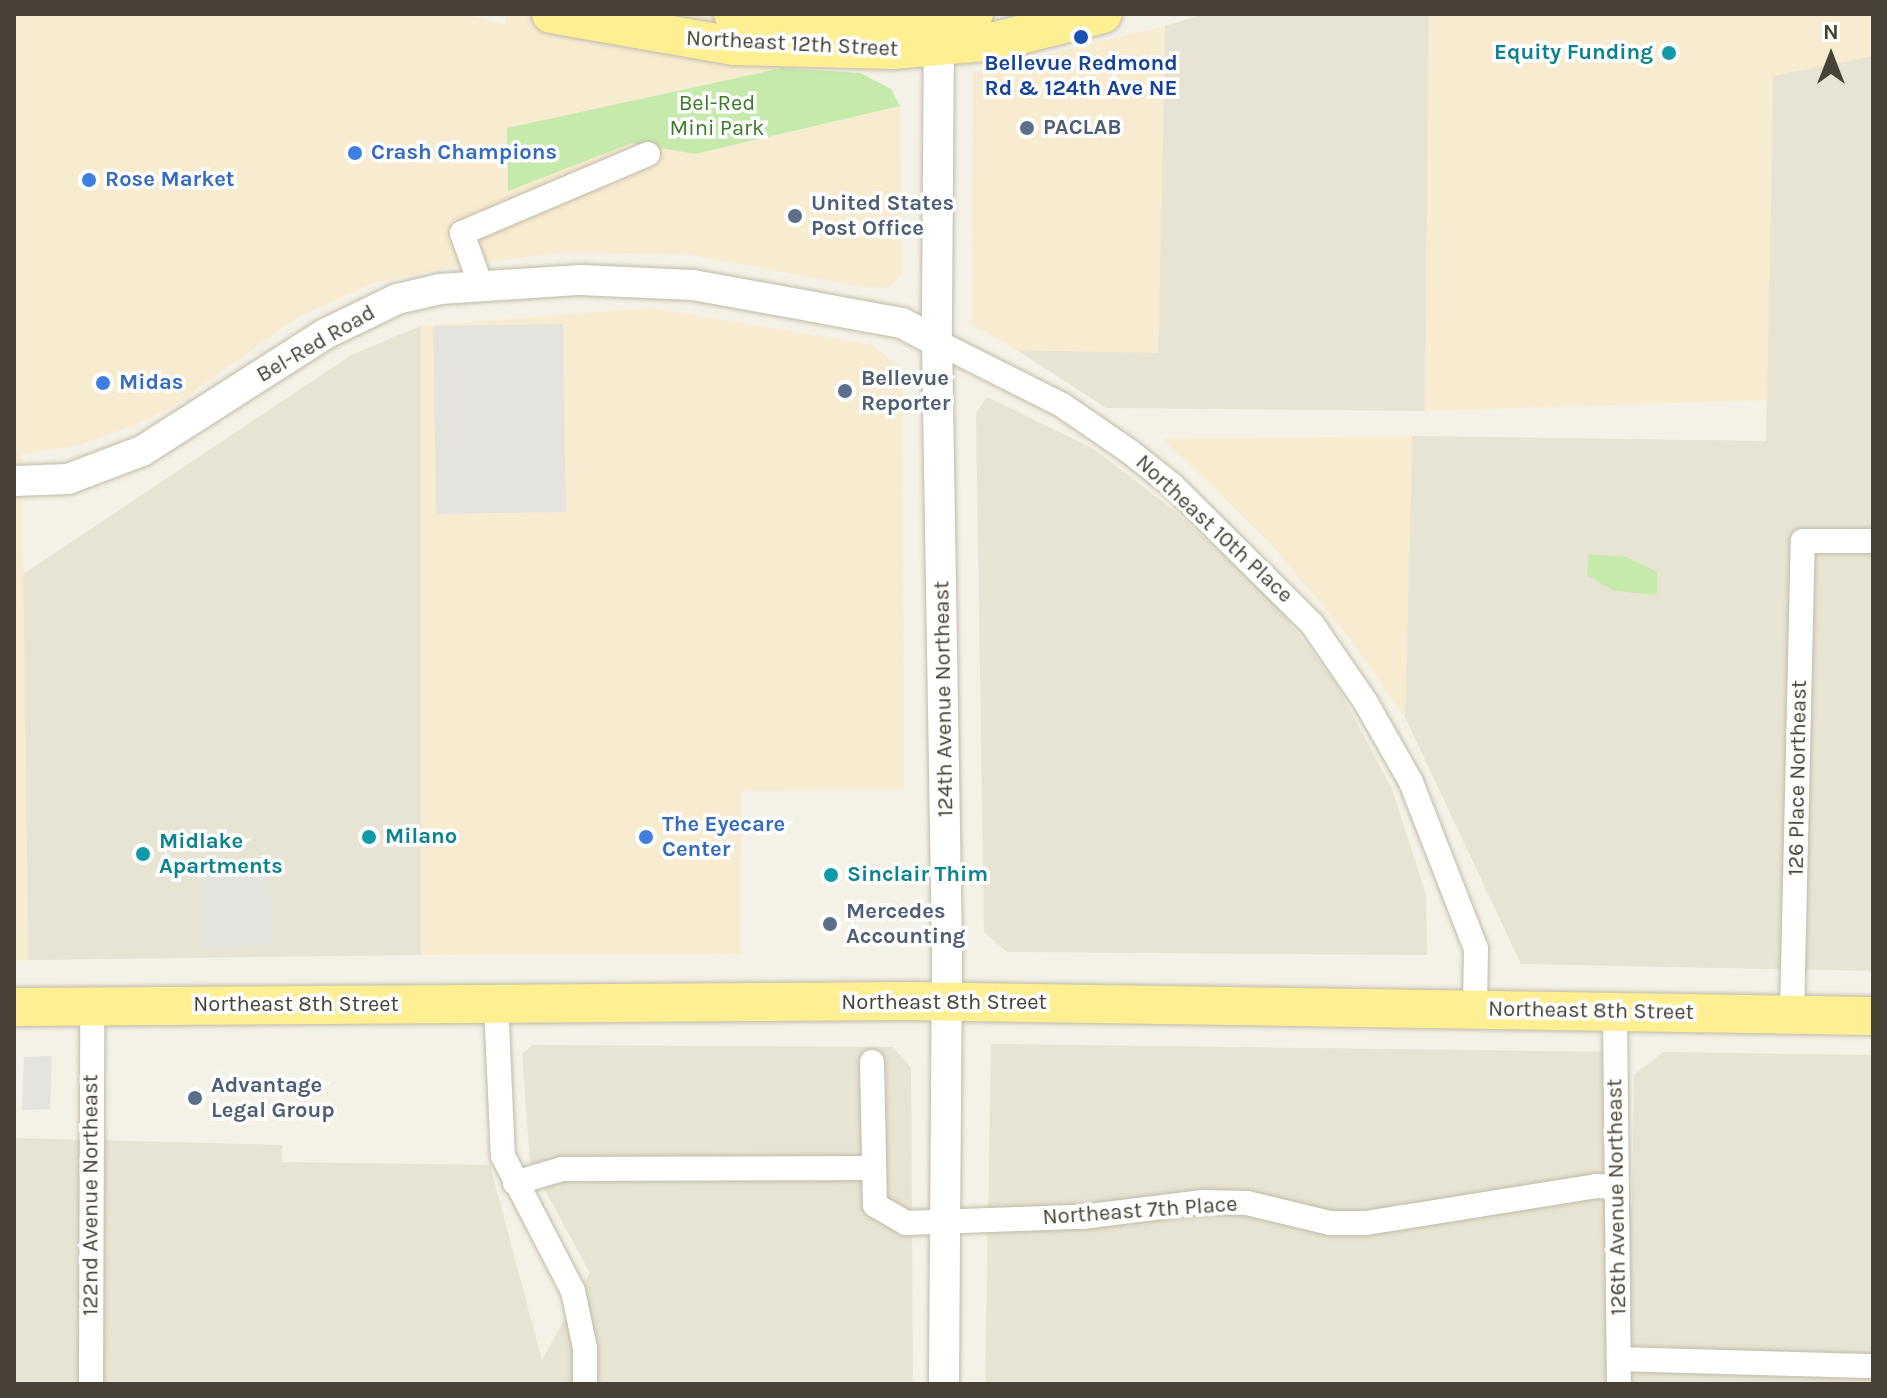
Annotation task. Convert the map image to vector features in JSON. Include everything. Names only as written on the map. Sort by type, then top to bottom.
[{"type":"main road","name":"Northeast 12th Street","points":[[551,14],[676,39],[948,23]]},
{"type":"main road","name":"Northeast 12th Street","points":[[733,14],[785,33]]},
{"type":"main road","points":[[948,23],[996,41],[1103,14]]},
{"type":"main road","name":"Northeast 8th Street","points":[[14,1007],[947,1002],[1873,1016]]},
{"type":"street","name":"124th Avenue Northeast","points":[[944,1384],[947,1002],[937,342],[948,23]]},
{"type":"street","points":[[480,283],[462,233],[648,154]]},
{"type":"street","name":"Northeast 10th Place","points":[[480,283],[693,285],[902,323],[1062,405],[1129,451],[1183,494],[1312,624],[1365,701],[1411,782],[1476,949],[1475,1009]]},
{"type":"street","name":"Bel-Red Road","points":[[14,481],[68,479],[142,451],[363,314],[397,299],[480,283]]},
{"type":"street","name":"126 Place Northeast","points":[[1792,1015],[1803,541],[1873,541]]},
{"type":"street","points":[[496,1004],[500,1135],[515,1183],[573,1291],[585,1348],[585,1384]]},
{"type":"street","name":"122nd Avenue Northeast","points":[[91,1384],[92,1007]]},
{"type":"street","name":"126th Avenue Northeast","points":[[1615,1011],[1619,1384]]},
{"type":"street","name":"Northeast 7th Place","points":[[872,1062],[875,1205],[885,1215],[906,1223],[1082,1217],[1203,1202],[1247,1203],[1330,1223],[1366,1223],[1596,1186],[1617,1187]]},
{"type":"street","points":[[515,1183],[562,1169],[872,1168]]},
{"type":"street","points":[[1619,1359],[1873,1366]]},
{"type":"shaded area","points":[[14,14],[464,14],[506,25],[506,14],[784,14],[782,68],[507,128],[508,190],[632,143],[695,154],[900,106],[902,274],[889,288],[857,286],[686,254],[570,252],[463,264],[373,283],[296,318],[172,407],[135,425],[79,445],[22,454],[28,960],[14,961]]},
{"type":"shaded area","points":[[1205,14],[1429,14],[1425,411],[1106,408],[1017,350],[1158,352],[1165,26]]},
{"type":"shaded area","points":[[1429,14],[1873,14],[1873,56],[1773,76],[1767,400],[1425,411]]},
{"type":"shaded area","points":[[1165,26],[1158,353],[1017,350],[972,324],[973,73]]},
{"type":"shaded area","points":[[1873,56],[1873,971],[1521,964],[1405,717],[1412,436],[1766,441],[1773,75]]},
{"type":"shaded area","points":[[651,308],[872,345],[903,370],[904,790],[741,791],[740,954],[421,955],[421,326]]},
{"type":"shaded area","points":[[563,324],[566,512],[436,514],[433,326]]},
{"type":"shaded area","points":[[421,326],[421,955],[28,960],[22,575],[353,354]]},
{"type":"shaded area","points":[[987,397],[1094,449],[1172,509],[1271,598],[1335,682],[1392,789],[1426,895],[1427,955],[1007,952],[984,932],[976,413]]},
{"type":"shaded area","points":[[1412,436],[1405,717],[1344,631],[1270,543],[1163,439]]},
{"type":"shaded area","points":[[270,862],[272,945],[201,948],[198,864]]},
{"type":"shaded area","points":[[991,1044],[1615,1052],[1618,1205],[1632,1204],[1634,1075],[1663,1052],[1873,1055],[1873,1384],[985,1384]]},
{"type":"shaded area","points":[[533,1045],[893,1047],[911,1068],[913,1384],[14,1384],[14,1138],[282,1145],[282,1162],[490,1165],[542,1360],[590,1273],[530,1162],[522,1054]]},
{"type":"shaded area","points":[[52,1056],[50,1109],[22,1110],[24,1057]]},
{"type":"green space","name":"Bel-Red Mini Park","points":[[782,68],[860,73],[891,89],[900,106],[695,154],[632,143],[508,191],[507,128]]},
{"type":"green space","points":[[1589,554],[1626,557],[1657,572],[1657,595],[1614,591],[1587,575]]},
{"type":"place","name":"Bellevue Redmond Rd & 124th Ave NE","points":[[1081,37]]},
{"type":"place","name":"Equity Funding","points":[[1669,53]]},
{"type":"place","name":"PACLAB","points":[[1027,128]]},
{"type":"place","name":"Crash Champions","points":[[355,153]]},
{"type":"place","name":"Rose Market","points":[[89,180]]},
{"type":"place","name":"United States Post Office","points":[[795,216]]},
{"type":"place","name":"Midas","points":[[103,383]]},
{"type":"place","name":"Bellevue Reporter","points":[[845,391]]},
{"type":"place","name":"Milano","points":[[369,837]]},
{"type":"place","name":"The Eyecare Center","points":[[646,837]]},
{"type":"place","name":"Midlake Apartments","points":[[143,854]]},
{"type":"place","name":"Sinclair Thim","points":[[831,875]]},
{"type":"place","name":"Mercedes Accounting","points":[[830,924]]},
{"type":"place","name":"Advantage Legal Group","points":[[195,1098]]}]
